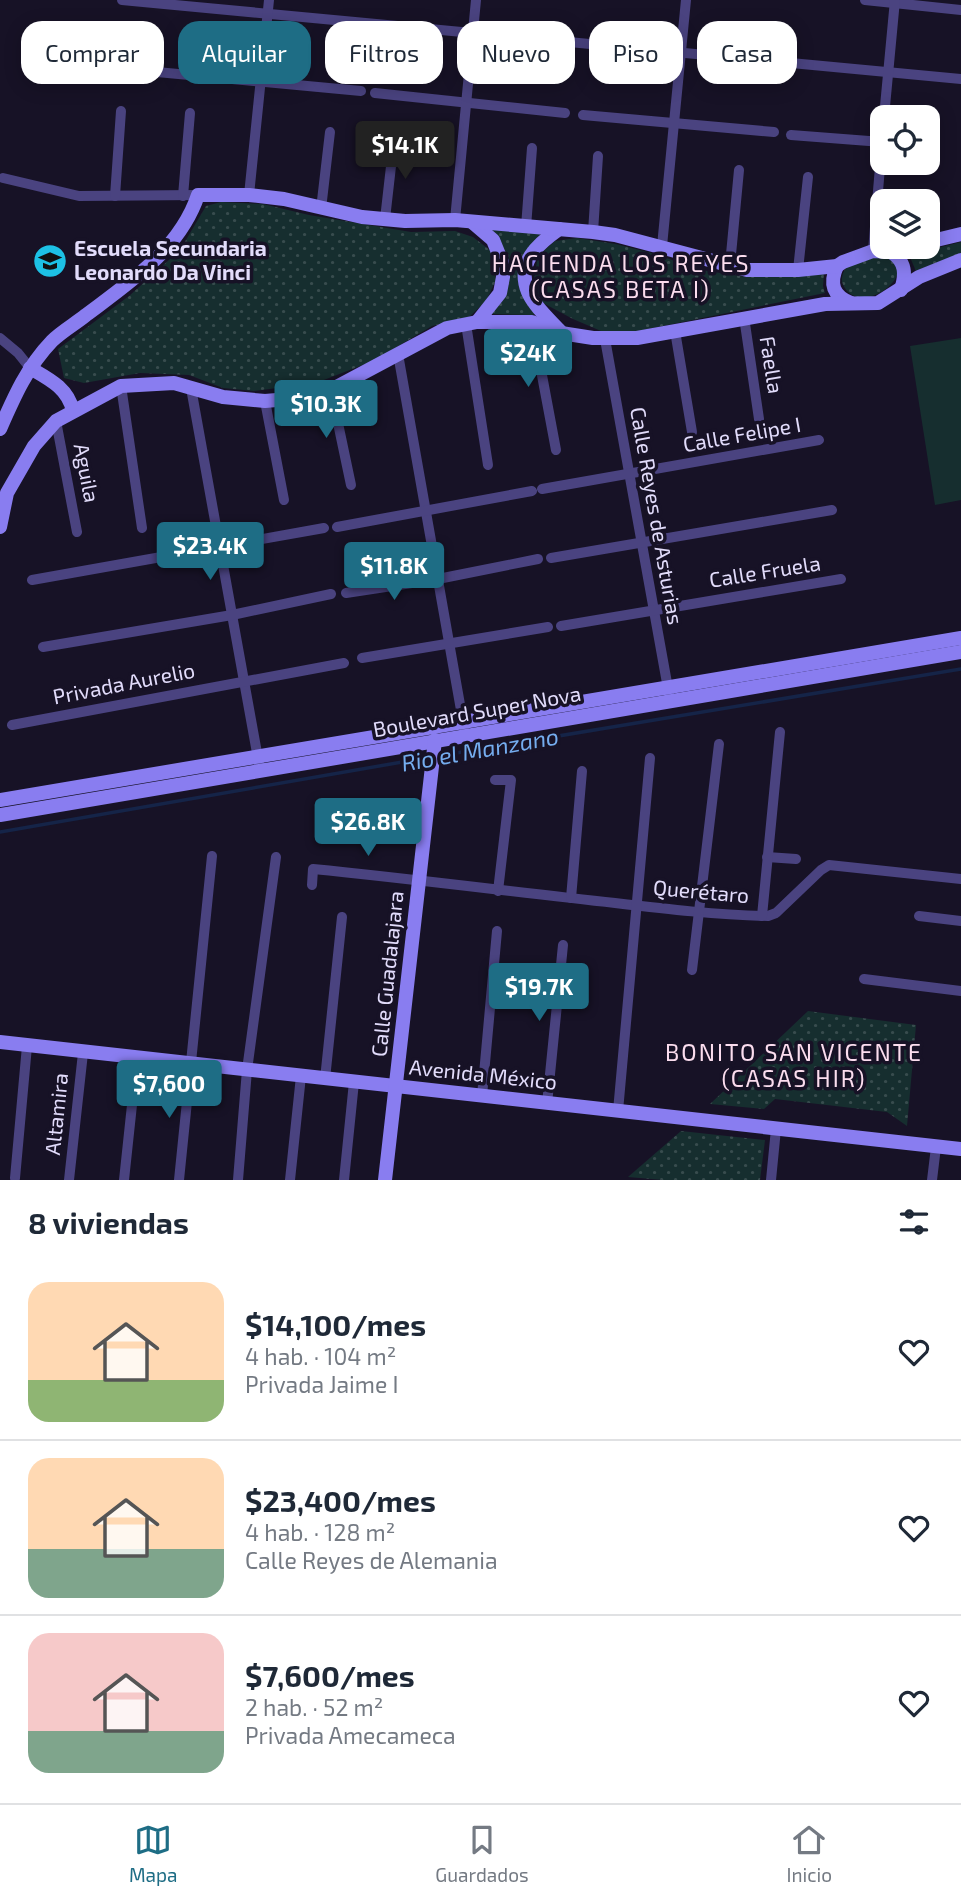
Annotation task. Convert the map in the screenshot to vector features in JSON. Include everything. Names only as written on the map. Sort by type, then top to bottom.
[{"type":"street","points":[[122,0],[457,31]]},
{"type":"street","points":[[267,21],[270,0]]},
{"type":"street","points":[[474,21],[476,0]]},
{"type":"street","points":[[683,35],[687,0]]},
{"type":"street","points":[[865,0],[961,10]]},
{"type":"street","points":[[885,105],[895,2]]},
{"type":"street","points":[[683,52],[961,79]]},
{"type":"street","points":[[249,195],[261,84]]},
{"type":"street","points":[[297,84],[361,91]]},
{"type":"street","points":[[455,220],[468,84]]},
{"type":"street","points":[[662,246],[678,84]]},
{"type":"street","points":[[375,93],[565,113]]},
{"type":"street","points":[[115,196],[121,111]]},
{"type":"street","points":[[183,196],[190,113]]},
{"type":"street","points":[[583,115],[774,132]]},
{"type":"street","points":[[321,209],[330,132]]},
{"type":"street","points":[[791,135],[870,141]]},
{"type":"street","points":[[385,219],[394,139]]},
{"type":"street","points":[[526,227],[532,148]]},
{"type":"street","points":[[593,232],[598,156]]},
{"type":"street","points":[[730,265],[738,170]]},
{"type":"street","points":[[799,270],[808,177]]},
{"type":"street","points":[[3,178],[79,196],[249,195],[284,199],[321,209],[385,219],[455,220],[593,232],[662,246],[747,270],[799,270],[837,266],[870,252]]},
{"type":"street","points":[[0,429],[30,368],[53,340],[127,284],[173,242],[198,195]]},
{"type":"street","points":[[471,323],[500,293],[503,277],[502,262],[493,240],[472,222]]},
{"type":"street","points":[[559,229],[539,244],[529,256],[526,274],[528,292],[561,333]]},
{"type":"street","points":[[940,239],[961,234]]},
{"type":"street","points":[[899,259],[905,270],[901,290]]},
{"type":"street","points":[[0,527],[7,493],[34,446],[56,421],[121,386],[174,383],[223,397],[265,401],[300,398],[331,390],[447,328],[471,323],[532,322],[561,333],[605,339],[637,338],[825,304],[878,303],[919,277],[961,260]]},
{"type":"street","points":[[837,266],[833,274],[834,291],[838,297],[851,303]]},
{"type":"street","name":"Faella","points":[[744,317],[759,419]]},
{"type":"street","points":[[532,322],[555,450]]},
{"type":"street","points":[[471,323],[488,465]]},
{"type":"street","points":[[676,331],[691,432]]},
{"type":"street","points":[[0,338],[18,353],[30,368],[54,382],[70,398],[73,411]]},
{"type":"street","name":"Calle Reyes de Asturias","points":[[605,339],[669,695]]},
{"type":"street","points":[[398,354],[464,729]]},
{"type":"street","points":[[121,386],[142,528]]},
{"type":"street","points":[[191,388],[260,770]]},
{"type":"street","points":[[331,390],[351,485]]},
{"type":"street","points":[[265,401],[284,500]]},
{"type":"street","name":"Aguila","points":[[56,421],[77,532]]},
{"type":"street","name":"Calle Felipe I","points":[[337,527],[819,440]]},
{"type":"street","points":[[551,558],[832,510]]},
{"type":"street","points":[[32,580],[324,528]]},
{"type":"street","points":[[346,593],[438,579],[538,559]]},
{"type":"street","name":"Calle Fruela","points":[[561,626],[841,579]]},
{"type":"street","points":[[43,647],[232,615],[331,594]]},
{"type":"street","points":[[362,658],[548,627]]},
{"type":"street","name":"Boulevard Super Nova","points":[[669,695],[961,638]]},
{"type":"street","name":"Boulevard Super Nova","points":[[0,800],[257,755],[464,729],[669,695],[961,652]]},
{"type":"street","name":"Privada Aurelio","points":[[12,725],[344,663]]},
{"type":"street","name":"Boulevard Super Nova","points":[[0,815],[435,743],[464,729]]},
{"type":"street","points":[[762,916],[780,732]]},
{"type":"street","name":"Calle Guadalajara","points":[[385,1180],[435,743]]},
{"type":"street","points":[[692,970],[719,744]]},
{"type":"street","points":[[618,1111],[650,758]]},
{"type":"street","points":[[570,898],[582,771]]},
{"type":"street","points":[[495,780],[511,780],[498,891]]},
{"type":"street","points":[[179,1180],[212,856]]},
{"type":"street","points":[[238,1180],[247,1070],[276,857]]},
{"type":"street","points":[[767,857],[796,859]]},
{"type":"street","name":"Querétaro","points":[[312,884],[313,869],[420,879],[498,891],[762,916],[776,913],[829,865],[961,879]]},
{"type":"street","points":[[919,916],[961,921]]},
{"type":"street","points":[[325,1079],[342,917]]},
{"type":"street","points":[[482,1096],[497,931]]},
{"type":"street","points":[[547,1104],[563,945]]},
{"type":"street","points":[[864,979],[961,991]]},
{"type":"street","name":"Avenida México","points":[[0,1042],[961,1149]]},
{"type":"street","points":[[15,1178],[27,1045]]},
{"type":"street","name":"Altamira","points":[[69,1180],[83,1053]]},
{"type":"street","points":[[124,1180],[137,1058]]},
{"type":"street","points":[[290,1180],[301,1076]]},
{"type":"street","points":[[344,1180],[354,1082]]},
{"type":"street","points":[[771,1180],[776,1129]]},
{"type":"street","points":[[932,1180],[936,1147]]},
{"type":"green space","points":[[221,202],[263,204],[309,215],[411,232],[455,231],[473,237],[491,251],[496,280],[486,301],[468,318],[432,326],[373,361],[316,383],[254,391],[223,388],[189,375],[140,373],[84,383],[64,378],[58,349],[129,296],[180,250],[206,206]]},
{"type":"green space","points":[[492,228],[540,232],[525,253],[535,313],[533,315],[492,314],[502,301]]},
{"type":"green space","points":[[577,238],[659,255],[695,269],[746,277],[824,274],[825,293],[638,331],[601,331],[543,303],[533,284],[538,256],[555,241]]},
{"type":"green space","points":[[961,242],[961,253],[916,271],[911,259],[940,259],[940,247]]},
{"type":"green space","points":[[870,257],[870,259],[889,259],[897,266],[897,275],[883,291],[860,297],[849,293],[842,282],[844,271],[856,262]]},
{"type":"green space","points":[[961,338],[961,500],[935,505],[910,346]]},
{"type":"green space","points":[[808,1011],[916,1025],[907,1126],[887,1112],[775,1099],[764,1109],[710,1104]]},
{"type":"green space","points":[[681,1131],[765,1140],[760,1180],[663,1180],[628,1177]]},
{"type":"waterway","name":"Rio el Manzano","points":[[438,756],[961,669]]},
{"type":"waterway","name":"Rio el Manzano","points":[[0,832],[431,757]]},
{"type":"place","name":"Escuela Secundaria Leonardo Da Vinci","points":[[50,261]]},
{"type":"district","name":"HACIENDA LOS REYES (CASAS BETA I)","points":[[621,277]]},
{"type":"district","name":"BONITO SAN VICENTE (CASAS HIR)","points":[[794,1066]]}]
